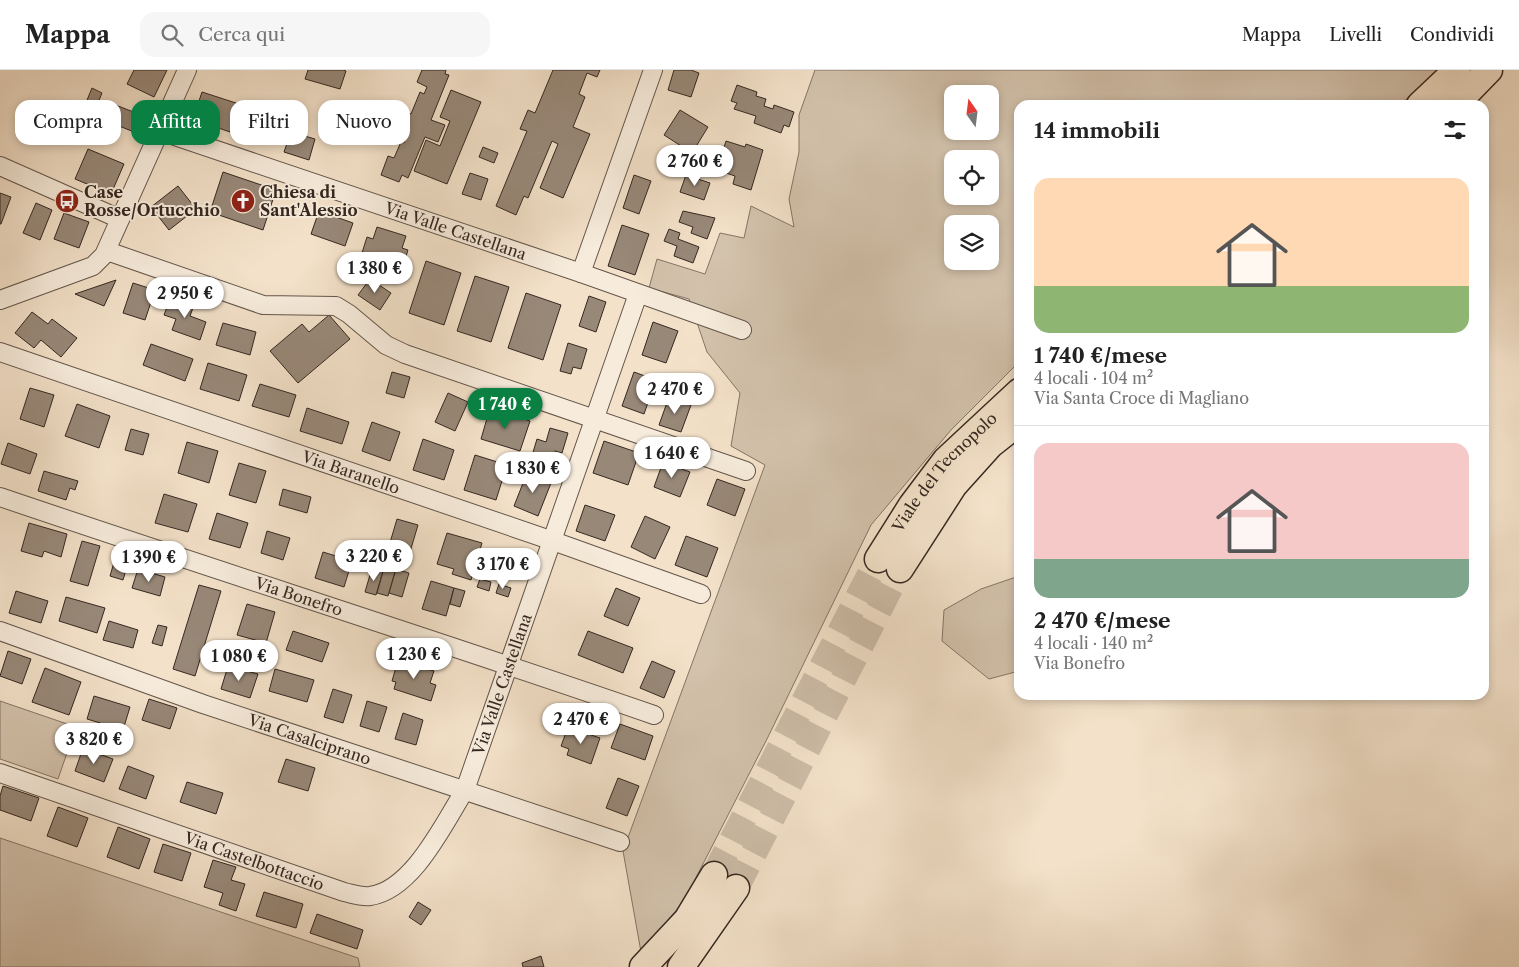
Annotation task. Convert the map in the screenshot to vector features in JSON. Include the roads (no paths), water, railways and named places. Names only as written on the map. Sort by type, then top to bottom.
[{"type":"highway","points":[[1425,100],[1457,70]]},
{"type":"highway","points":[[1460,100],[1489,70]]},
{"type":"highway","name":"Viale del Tecnopolo","points":[[1014,397],[946,460],[912,505],[889,564],[954,484],[990,445],[1014,426]]},
{"type":"highway","points":[[643,967],[687,920],[714,875]]},
{"type":"highway","points":[[681,967],[736,888]]},
{"type":"highway","points":[[671,967],[707,932]]},
{"type":"street","points":[[174,100],[187,70]]},
{"type":"street","points":[[581,273],[652,70]]},
{"type":"street","points":[[0,300],[93,266],[107,251],[154,145]]},
{"type":"street","name":"Via Valle Castellana","points":[[202,145],[581,273],[742,330]]},
{"type":"street","points":[[0,166],[120,218]]},
{"type":"street","points":[[107,251],[263,305],[336,306],[349,314],[388,347],[746,471]]},
{"type":"street","name":"Via Valle Castellana","points":[[465,790],[638,294]]},
{"type":"street","name":"Via Baranello","points":[[0,352],[553,541],[701,594]]},
{"type":"street","name":"Via Bonefro","points":[[0,496],[231,576],[508,665],[654,715]]},
{"type":"street","name":"Via Casalciprano","points":[[0,631],[203,704],[620,842]]},
{"type":"street","name":"Via Castelbottaccio","points":[[0,773],[344,892],[364,896],[379,894],[409,875],[465,790]]},
{"type":"tunnel","points":[[714,875],[878,559]]},
{"type":"tunnel","points":[[736,888],[900,569]]},
{"type":"place","name":"Case Rosse/Ortucchio","points":[[67,201]]},
{"type":"place","name":"Chiesa di Sant'Alessio","points":[[243,201]]}]
